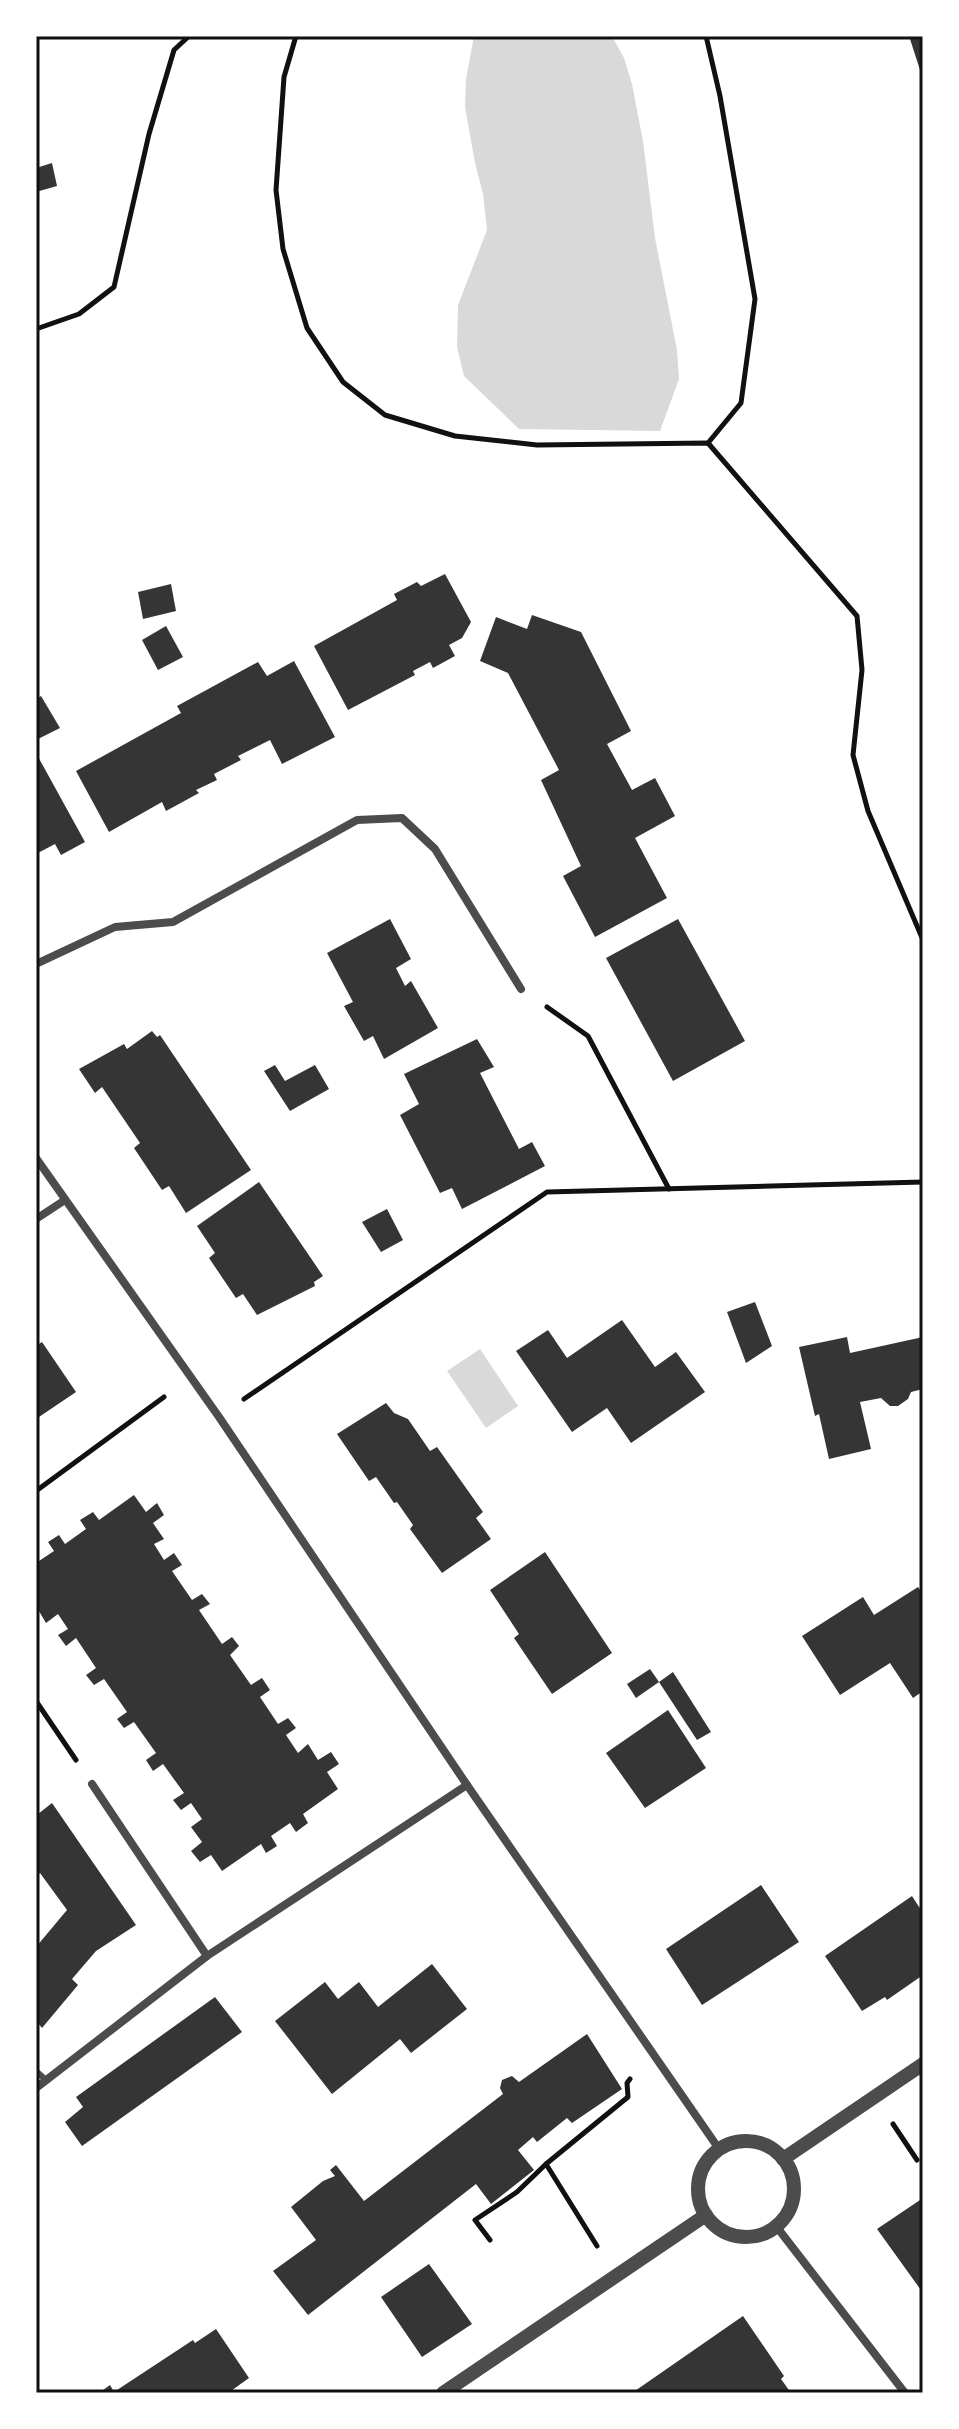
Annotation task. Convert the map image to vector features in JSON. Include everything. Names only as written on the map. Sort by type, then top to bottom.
[{"type":"street","points":[[36,964],[115,927],[173,922],[357,820],[402,818],[435,849],[521,989]]},
{"type":"street","points":[[36,1158],[219,1417],[467,1785],[719,2149]]},
{"type":"street","points":[[36,1219],[65,1200]]},
{"type":"street","points":[[92,1784],[207,1956]]},
{"type":"street","points":[[36,2088],[207,1956],[467,1785]]},
{"type":"street","points":[[783,2159],[923,2064]]},
{"type":"street","points":[[752,2141],[771,2147],[783,2159],[793,2176],[793,2201],[786,2216],[776,2226],[758,2235],[743,2237],[725,2233],[706,2215],[698,2194],[699,2177],[707,2160],[719,2149],[732,2143],[752,2141]]},
{"type":"street","points":[[443,2393],[706,2215]]},
{"type":"street","points":[[776,2226],[905,2393]]},
{"type":"lane","points":[[36,2071],[46,2080]]},
{"type":"path","points":[[36,329],[79,314],[114,287],[149,134],[174,50],[189,36]]},
{"type":"path","points":[[296,36],[284,77],[276,190],[283,249],[307,328],[343,382],[385,415],[455,436],[537,445],[708,443],[741,403],[755,299],[720,96],[706,36]]},
{"type":"path","points":[[708,443],[857,616],[862,670],[853,755],[868,811],[923,940]]},
{"type":"path","points":[[521,989],[588,1036],[669,1189]]},
{"type":"path","points":[[219,1417],[547,1192],[923,1182]]},
{"type":"path","points":[[36,1491],[191,1377]]},
{"type":"path","points":[[36,1701],[92,1784]]},
{"type":"path","points":[[490,2240],[475,2220],[517,2192],[546,2164],[628,2097],[627,2083],[631,2078]]},
{"type":"path","points":[[892,2123],[917,2160]]},
{"type":"path","points":[[546,2164],[599,2251]]},
{"type":"shaded area","points":[[474,36],[612,36],[624,58],[643,141],[655,238],[677,350],[679,379],[660,431],[519,429],[464,376],[457,347],[458,305],[487,230],[483,194],[465,107],[466,79]]},
{"type":"shaded area","points":[[480,1349],[518,1406],[486,1428],[447,1371]]},
{"type":"building","points":[[909,36],[923,36],[923,76],[922,76]]},
{"type":"building","points":[[52,163],[57,186],[36,192],[36,168]]},
{"type":"building","points":[[445,574],[471,622],[462,638],[449,645],[455,656],[433,668],[430,662],[413,671],[415,675],[348,710],[314,646],[397,600],[394,594],[417,582],[421,586]]},
{"type":"building","points":[[171,584],[176,611],[143,619],[138,592]]},
{"type":"building","points":[[532,615],[581,632],[631,731],[607,744],[632,790],[655,778],[675,816],[635,838],[667,898],[595,937],[563,876],[581,866],[541,780],[559,770],[508,673],[480,661],[496,617],[527,629]]},
{"type":"building","points":[[166,626],[183,657],[158,670],[142,640]]},
{"type":"building","points":[[294,661],[335,737],[282,764],[270,740],[238,756],[241,760],[214,774],[217,780],[196,790],[199,793],[166,811],[162,802],[109,832],[76,771],[181,713],[177,706],[258,662],[267,676]]},
{"type":"building","points":[[41,696],[60,728],[36,740],[36,699]]},
{"type":"building","points":[[36,753],[85,842],[61,855],[55,844],[36,854]]},
{"type":"building","points":[[390,919],[411,959],[396,968],[405,986],[411,981],[438,1028],[384,1059],[373,1036],[364,1041],[344,1006],[353,1002],[327,953]]},
{"type":"building","points":[[678,919],[745,1041],[673,1081],[606,958]]},
{"type":"building","points":[[152,1031],[157,1037],[160,1035],[251,1170],[186,1213],[169,1186],[162,1190],[134,1148],[140,1143],[102,1087],[95,1093],[79,1069],[124,1044],[127,1049]]},
{"type":"building","points":[[477,1039],[494,1067],[480,1073],[519,1149],[532,1142],[545,1166],[462,1209],[452,1188],[440,1193],[400,1115],[419,1104],[404,1074]]},
{"type":"building","points":[[275,1065],[285,1081],[315,1065],[329,1089],[290,1111],[264,1071]]},
{"type":"building","points":[[259,1182],[323,1276],[314,1282],[315,1286],[257,1315],[243,1294],[236,1298],[209,1258],[215,1253],[197,1226]]},
{"type":"building","points":[[387,1209],[403,1240],[381,1252],[362,1222]]},
{"type":"building","points":[[755,1302],[772,1346],[746,1363],[727,1312]]},
{"type":"building","points":[[622,1320],[655,1367],[676,1352],[705,1392],[631,1443],[607,1408],[572,1432],[516,1351],[548,1330],[567,1358]]},
{"type":"building","points":[[847,1337],[850,1353],[923,1337],[923,1389],[911,1392],[908,1399],[898,1406],[890,1406],[881,1398],[860,1402],[871,1449],[829,1459],[799,1347]]},
{"type":"building","points":[[42,1342],[76,1392],[36,1419],[36,1346]]},
{"type":"building","points":[[386,1403],[394,1413],[408,1419],[430,1451],[437,1447],[483,1512],[476,1518],[491,1539],[442,1573],[410,1529],[413,1525],[397,1502],[394,1503],[376,1477],[369,1481],[337,1434]]},
{"type":"building","points":[[134,1495],[146,1512],[157,1503],[164,1515],[153,1523],[164,1539],[154,1544],[164,1560],[174,1553],[182,1565],[172,1571],[192,1600],[202,1594],[210,1604],[199,1610],[222,1644],[232,1637],[239,1646],[230,1655],[251,1685],[262,1678],[270,1690],[260,1697],[278,1724],[288,1718],[296,1728],[286,1735],[298,1753],[308,1744],[318,1760],[331,1752],[339,1764],[327,1772],[338,1789],[303,1814],[308,1823],[296,1832],[290,1823],[271,1836],[277,1846],[266,1853],[261,1844],[222,1871],[211,1855],[200,1862],[191,1851],[202,1842],[191,1827],[202,1819],[191,1803],[181,1810],[173,1800],[184,1793],[163,1764],[153,1771],[146,1760],[156,1753],[134,1722],[124,1728],[117,1719],[127,1712],[104,1679],[94,1685],[86,1675],[96,1668],[76,1638],[66,1646],[58,1635],[68,1629],[58,1614],[46,1623],[36,1606],[36,1563],[54,1551],[48,1542],[59,1535],[65,1544],[86,1529],[80,1520],[93,1512],[99,1520]]},
{"type":"building","points":[[545,1552],[612,1653],[552,1694],[514,1638],[519,1634],[490,1590]]},
{"type":"building","points":[[918,1587],[923,1594],[923,1691],[913,1698],[890,1663],[840,1695],[802,1636],[863,1597],[874,1615]]},
{"type":"building","points":[[650,1669],[659,1682],[636,1698],[627,1684]]},
{"type":"building","points":[[673,1672],[711,1732],[697,1740],[659,1682]]},
{"type":"building","points":[[668,1710],[706,1768],[645,1808],[606,1753]]},
{"type":"building","points":[[52,1803],[136,1925],[96,1951],[72,1979],[78,1985],[42,2028],[38,2023],[36,2025],[36,1947],[67,1910],[40,1873],[36,1876],[36,1811],[38,1814]]},
{"type":"building","points":[[761,1885],[799,1942],[702,2005],[666,1949]]},
{"type":"building","points":[[912,1896],[923,1913],[923,1975],[887,2000],[885,1997],[862,2011],[825,1956]]},
{"type":"building","points":[[432,1964],[467,2009],[411,2053],[400,2039],[332,2094],[275,2021],[325,1982],[338,1999],[359,1982],[378,2007]]},
{"type":"building","points":[[215,1997],[242,2032],[82,2146],[65,2122],[83,2107],[76,2097]]},
{"type":"building","points":[[587,2034],[622,2089],[572,2123],[567,2118],[537,2142],[533,2137],[518,2150],[534,2170],[491,2204],[476,2184],[308,2315],[273,2271],[316,2240],[291,2207],[323,2181],[335,2176],[330,2170],[336,2165],[364,2201],[503,2094],[500,2088],[502,2080],[512,2076],[519,2082]]},
{"type":"building","points":[[923,2198],[923,2293],[877,2229]]},
{"type":"building","points":[[429,2264],[472,2324],[422,2357],[381,2297]]},
{"type":"building","points":[[743,2316],[784,2376],[781,2379],[791,2393],[632,2393]]},
{"type":"building","points":[[216,2329],[249,2378],[228,2393],[99,2393],[110,2385],[114,2392],[193,2340],[195,2343]]}]
